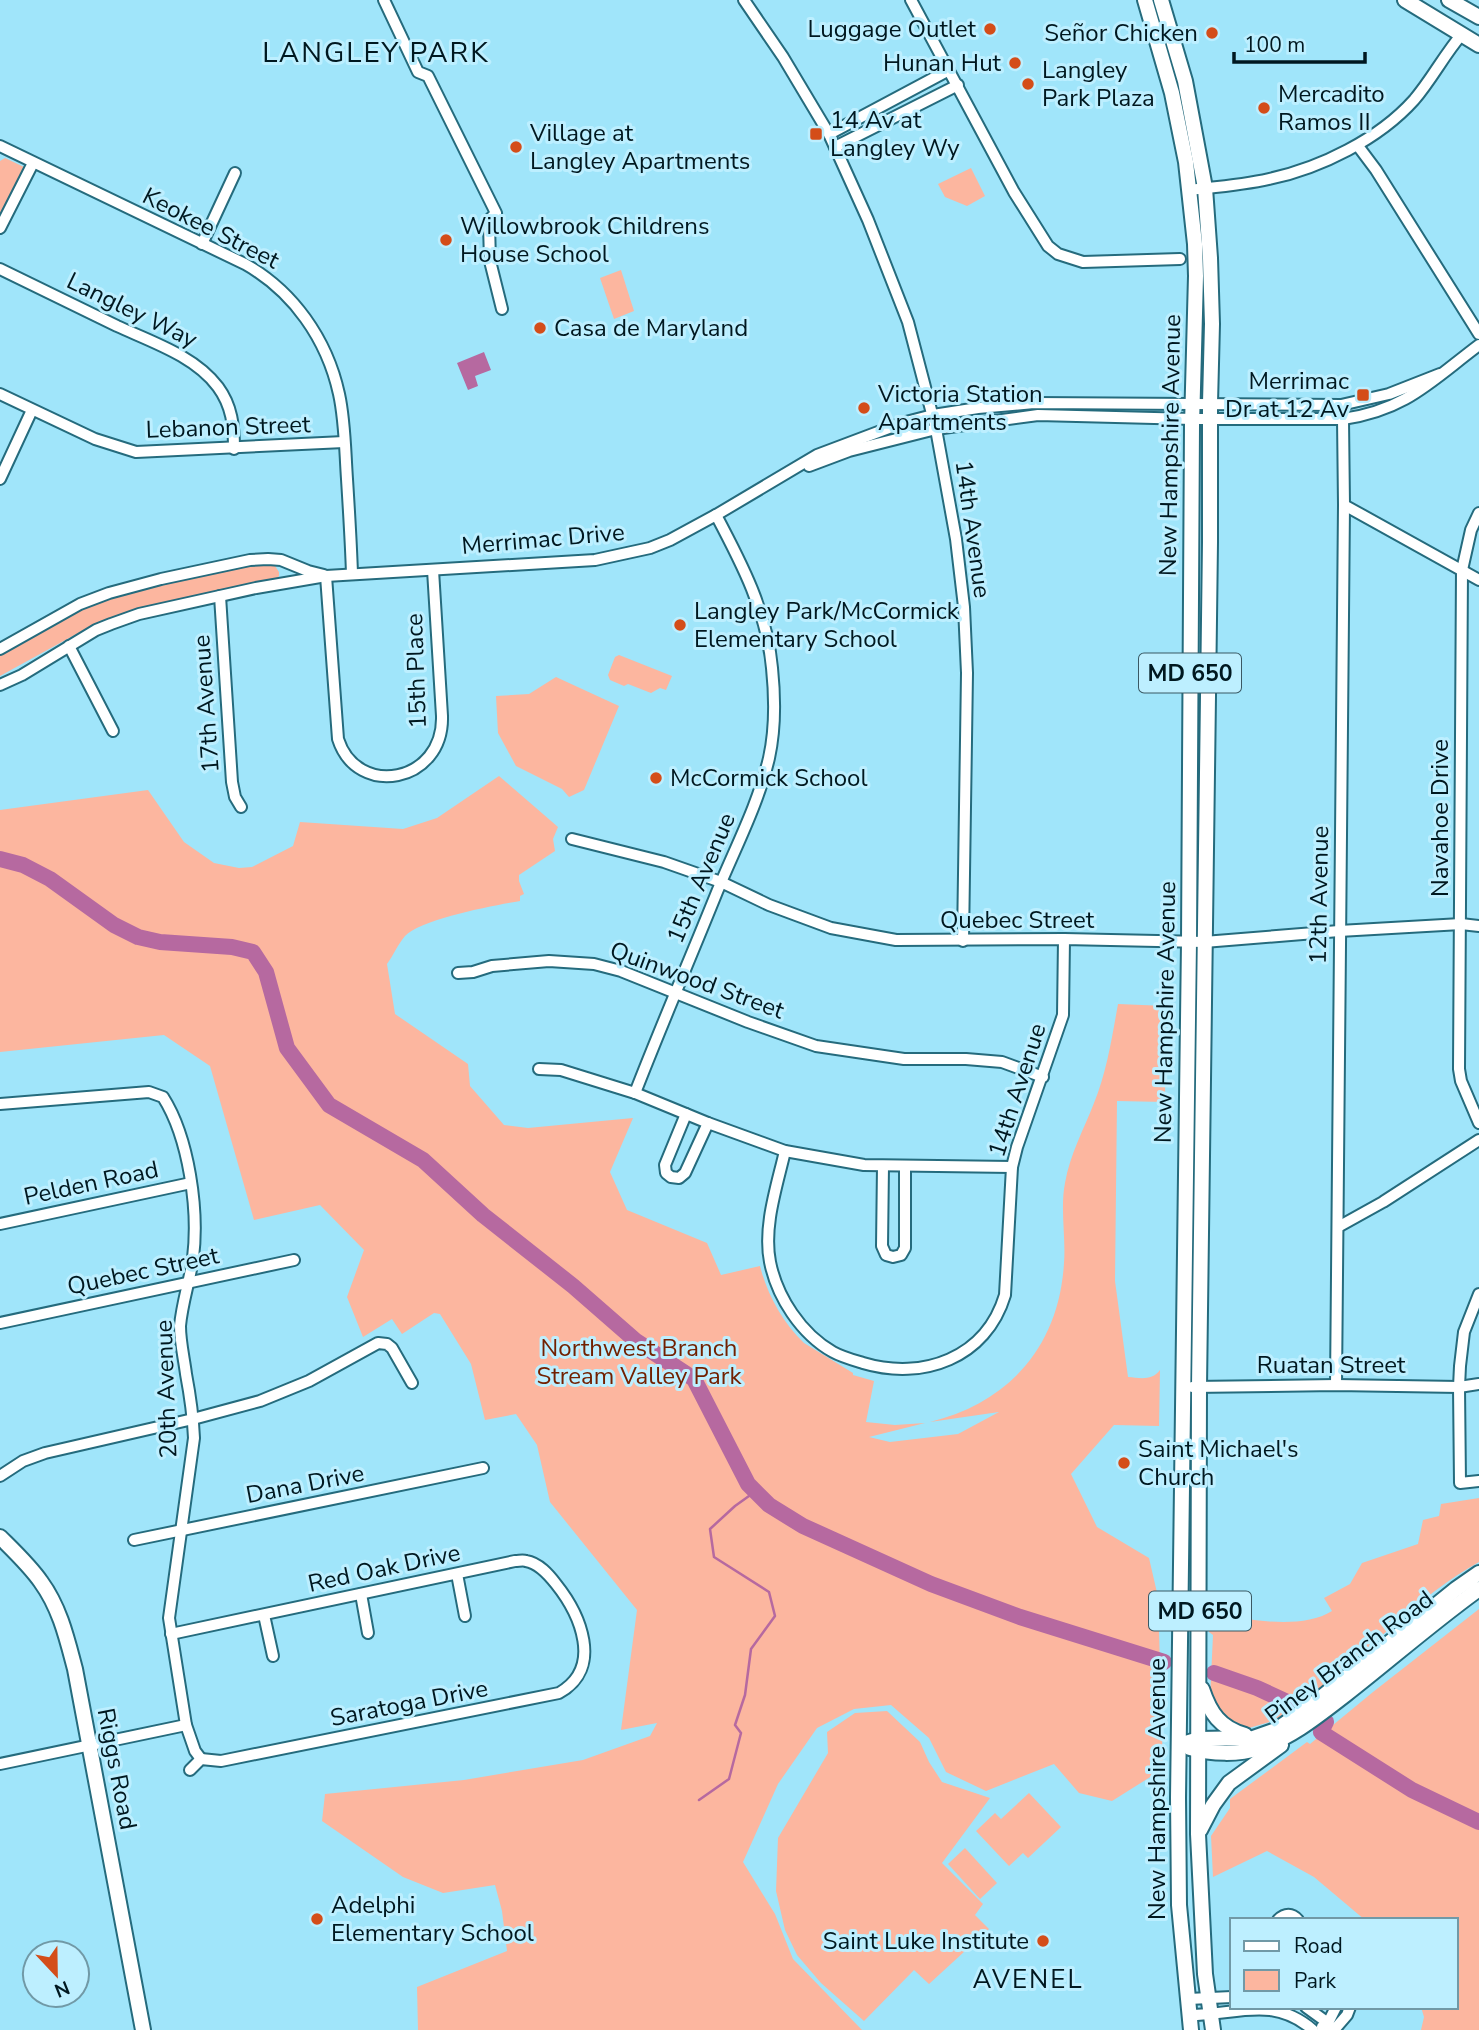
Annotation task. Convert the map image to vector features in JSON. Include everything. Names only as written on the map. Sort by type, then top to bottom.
[{"type":"main road","name":"New Hampshire Avenue","points":[[1145,0],[1172,93],[1186,162],[1196,276],[1193,419],[1199,1387],[1198,1835],[1205,1974],[1212,2023]]},
{"type":"main road","name":"New Hampshire Avenue","points":[[1161,0],[1179,55],[1205,188],[1212,324],[1210,542],[1183,1387],[1179,1905],[1190,2023]]},
{"type":"main road","points":[[1405,0],[1479,45]]},
{"type":"main road","points":[[1449,0],[1479,18]]},
{"type":"main road","points":[[1462,34],[1466,27],[1479,24]]},
{"type":"main road","name":"Riggs Road","points":[[0,1537],[36,1575],[58,1612],[75,1669],[143,2030]]},
{"type":"main road","name":"Piney Branch Road","points":[[1317,1708],[1456,1589],[1479,1573]]},
{"type":"main road","name":"Piney Branch Road","points":[[1199,1745],[1226,1752],[1259,1748],[1276,1741],[1479,1589]]},
{"type":"main road","points":[[1199,1681],[1213,1716],[1231,1731],[1253,1738]]},
{"type":"main road","points":[[1198,1835],[1212,1807],[1229,1783],[1298,1722]]},
{"type":"main road","name":"Piney Branch Road","points":[[1179,1745],[1253,1738],[1298,1722]]},
{"type":"street","points":[[384,0],[418,72],[428,76],[496,214],[489,224],[490,261],[502,309]]},
{"type":"street","name":"14th Avenue","points":[[744,0],[783,57],[835,147],[877,241],[908,322],[933,415],[956,539],[964,607],[967,682],[963,941]]},
{"type":"street","points":[[911,0],[1014,192],[1043,240],[1053,251],[1083,262],[1180,259]]},
{"type":"street","points":[[1189,190],[1283,176],[1358,146],[1389,124],[1413,100],[1462,34]]},
{"type":"street","points":[[829,134],[949,70]]},
{"type":"street","points":[[835,147],[958,85]]},
{"type":"street","points":[[1358,146],[1377,170],[1479,334]]},
{"type":"street","name":"Keokee Street","points":[[1,148],[262,273],[284,292],[303,314],[316,335],[335,380],[341,405],[352,575]]},
{"type":"street","points":[[0,228],[33,163]]},
{"type":"street","points":[[202,244],[235,173]]},
{"type":"street","name":"Langley Way","points":[[0,269],[202,369],[219,388],[228,404],[233,423],[234,449]]},
{"type":"street","name":"Merrimac Drive","points":[[0,685],[22,676],[96,630],[126,618],[220,596],[326,576],[595,560],[660,544],[716,516],[817,455],[902,423],[933,415],[1034,403],[1193,403],[1210,411],[1343,419],[1366,416],[1409,399],[1479,345]]},
{"type":"street","name":"Merrimac Drive","points":[[786,474],[849,451],[979,421],[1038,415],[1193,419],[1210,411],[1342,405],[1389,394],[1440,374]]},
{"type":"street","name":"Lebanon Street","points":[[0,394],[95,439],[145,453],[344,442]]},
{"type":"street","name":"12th Avenue","points":[[1336,1385],[1344,505],[1342,405]]},
{"type":"street","points":[[0,479],[32,410]]},
{"type":"street","points":[[1344,505],[1479,580]]},
{"type":"street","name":"Navahoe Drive","points":[[1479,513],[1471,530],[1462,570],[1459,1069],[1479,1123]]},
{"type":"street","name":"15th Avenue","points":[[635,1093],[721,882],[744,833],[769,757],[773,692],[769,648],[748,576],[716,516]]},
{"type":"street","name":"Merrimac Drive","points":[[0,649],[80,604],[161,579],[250,560],[281,561],[326,576]]},
{"type":"street","points":[[276,585],[284,577],[285,569],[281,561]]},
{"type":"street","name":"15th Place","points":[[326,576],[340,747],[352,763],[370,774],[389,775],[408,772],[425,763],[439,741],[442,726],[433,570]]},
{"type":"street","name":"17th Avenue","points":[[220,596],[232,782],[235,797],[241,807]]},
{"type":"street","points":[[69,646],[113,731]]},
{"type":"street","name":"Quebec Street","points":[[572,839],[664,862],[721,882],[769,905],[831,928],[897,940],[1064,939],[1196,942],[1461,924],[1479,926]]},
{"type":"street","name":"14th Avenue","points":[[785,1151],[768,1232],[770,1262],[779,1288],[793,1314],[817,1340],[833,1352],[872,1366],[913,1370],[937,1364],[962,1352],[979,1339],[995,1319],[1005,1295],[1012,1167],[1063,1015],[1064,939]]},
{"type":"street","name":"Quinwood Street","points":[[457,973],[517,963],[581,962],[621,971],[816,1046],[904,1059],[1002,1062],[1043,1077]]},
{"type":"street","points":[[539,1069],[561,1070],[635,1093],[785,1151],[864,1165],[1012,1167]]},
{"type":"street","name":"20th Avenue","points":[[0,1104],[139,1092],[157,1093],[163,1097],[174,1118],[191,1183],[195,1217],[193,1255],[181,1334],[193,1419],[194,1448],[170,1608],[171,1634],[186,1725],[195,1751],[201,1759]]},
{"type":"street","points":[[686,1114],[665,1166],[666,1173],[671,1177],[679,1178],[685,1173],[708,1123]]},
{"type":"street","points":[[1338,1227],[1383,1202],[1479,1140]]},
{"type":"street","points":[[883,1166],[882,1246],[886,1255],[893,1257],[901,1255],[905,1248],[905,1166]]},
{"type":"street","name":"Pelden Road","points":[[0,1224],[191,1183]]},
{"type":"street","name":"Quebec Street","points":[[0,1323],[294,1260]]},
{"type":"street","points":[[1479,1294],[1464,1332],[1459,1387],[1460,1483],[1479,1481]]},
{"type":"street","points":[[0,1476],[23,1461],[46,1453],[239,1408],[309,1381],[378,1343],[387,1344],[392,1349],[412,1383]]},
{"type":"street","name":"Ruatan Street","points":[[1183,1387],[1459,1387],[1479,1384]]},
{"type":"street","name":"Dana Drive","points":[[134,1540],[483,1468]]},
{"type":"street","name":"Red Oak Drive","points":[[171,1634],[526,1561],[551,1577],[579,1620]]},
{"type":"street","points":[[457,1574],[465,1616]]},
{"type":"street","points":[[361,1594],[368,1633]]},
{"type":"street","points":[[264,1615],[273,1656]]},
{"type":"street","name":"Saratoga Drive","points":[[201,1759],[221,1761],[559,1693],[572,1682],[582,1664],[584,1640],[579,1620]]},
{"type":"street","points":[[0,1764],[186,1725]]},
{"type":"street","points":[[190,1770],[201,1759]]},
{"type":"street","points":[[1188,2000],[1230,1997]]},
{"type":"street","points":[[1190,2023],[1212,2023],[1241,2009],[1270,2009],[1325,2029]]},
{"type":"street","points":[[1308,2009],[1325,2029]]},
{"type":"street","points":[[1325,2029],[1335,2009]]},
{"type":"street","points":[[1325,2029],[1347,2015],[1349,2009]]},
{"type":"green space","points":[[5,158],[24,167],[24,172],[0,216],[0,161]]},
{"type":"green space","points":[[971,168],[985,196],[967,206],[945,197],[938,184]]},
{"type":"green space","points":[[621,270],[634,311],[614,319],[600,278]]},
{"type":"green space","points":[[266,563],[275,566],[279,572],[275,580],[100,621],[0,676],[0,655],[89,605],[171,581]]},
{"type":"green space","points":[[619,655],[672,676],[666,690],[660,688],[651,693],[610,680],[608,675],[615,657]]},
{"type":"green space","points":[[556,677],[619,706],[584,790],[569,797],[562,789],[516,766],[498,733],[496,696],[529,694]]},
{"type":"green space","name":"Northwest Branch Stream Valley Park","points":[[499,776],[558,827],[553,839],[555,851],[519,875],[524,894],[520,896],[520,901],[442,919],[426,924],[405,936],[387,964],[395,1014],[468,1064],[470,1086],[504,1125],[528,1128],[633,1118],[610,1172],[627,1210],[707,1243],[721,1275],[760,1266],[777,1308],[804,1343],[853,1375],[874,1381],[866,1422],[895,1425],[925,1423],[869,1437],[890,1442],[958,1434],[999,1412],[930,1422],[959,1413],[1006,1385],[1025,1366],[1040,1345],[1052,1320],[1060,1293],[1064,1263],[1063,1213],[1067,1172],[1102,1079],[1118,1004],[1166,1006],[1165,1102],[1117,1101],[1115,1281],[1128,1377],[1150,1377],[1160,1370],[1159,1426],[1114,1425],[1071,1474],[1097,1527],[1149,1558],[1158,1597],[1163,1769],[1112,1801],[1079,1793],[1054,1764],[986,1791],[946,1772],[929,1738],[891,1705],[854,1709],[817,1728],[778,1784],[743,1862],[775,1914],[793,1959],[862,2030],[418,2030],[417,1987],[507,1951],[502,1911],[495,1885],[443,1893],[403,1877],[322,1821],[325,1794],[464,1780],[583,1760],[650,1736],[657,1723],[621,1730],[637,1610],[550,1502],[537,1445],[516,1414],[485,1420],[471,1364],[440,1314],[434,1313],[402,1334],[392,1319],[363,1337],[347,1297],[364,1250],[320,1205],[254,1220],[210,1066],[164,1035],[0,1052],[0,810],[148,790],[184,842],[214,863],[239,868],[252,867],[293,846],[300,822],[403,829],[437,818]]},
{"type":"green space","points":[[1479,1498],[1479,1562],[1436,1590],[1339,1673],[1319,1689],[1316,1687],[1276,1720],[1249,1728],[1227,1721],[1210,1699],[1213,1635],[1209,1632],[1209,1622],[1214,1622],[1214,1613],[1274,1622],[1320,1617],[1332,1611],[1324,1598],[1350,1584],[1362,1563],[1418,1544],[1423,1520],[1439,1516],[1441,1504]]},
{"type":"green space","points":[[1479,1609],[1479,2030],[1421,2030],[1424,2017],[1422,2009],[1458,2009],[1458,1918],[1363,1918],[1314,1877],[1267,1851],[1213,1877],[1211,1836],[1230,1808],[1230,1799],[1307,1742],[1310,1744]]},
{"type":"green space","points":[[887,1711],[920,1742],[942,1782],[990,1798],[942,1863],[983,1904],[975,1915],[989,1929],[929,1984],[914,1970],[864,2021],[821,1983],[797,1955],[785,1930],[776,1891],[778,1838],[828,1753],[827,1732],[855,1713]]},
{"type":"green space","points":[[1029,1793],[1061,1827],[1028,1858],[1023,1853],[1009,1866],[976,1831],[995,1813],[1001,1819]]},
{"type":"green space","points":[[965,1848],[997,1883],[980,1899],[948,1864]]},
{"type":"shaded area","points":[[484,352],[491,370],[475,376],[478,386],[468,390],[457,363]]},
{"type":"waterway","points":[[0,859],[23,865],[50,879],[114,925],[138,937],[160,942],[232,947],[253,952],[266,972],[287,1048],[329,1105],[423,1160],[483,1215],[573,1286],[636,1341],[694,1379],[748,1484],[769,1505],[803,1526],[931,1584],[1020,1617],[1164,1662]]},
{"type":"waterway","points":[[699,1800],[729,1779],[741,1733],[735,1725],[745,1695],[751,1649],[775,1616],[769,1592],[714,1557],[710,1529],[756,1491]]},
{"type":"waterway","points":[[1214,1673],[1257,1688],[1296,1706],[1302,1704],[1326,1722],[1322,1733],[1412,1790],[1479,1822]]},
{"type":"place","name":"Luggage Outlet","points":[[990,29]]},
{"type":"place","name":"Señor Chicken","points":[[1212,33]]},
{"type":"place","name":"Hunan Hut","points":[[1015,63]]},
{"type":"place","name":"Langley Park Plaza","points":[[1028,84]]},
{"type":"place","name":"Mercadito Ramos II","points":[[1264,108]]},
{"type":"place","name":"14 Av at Langley Wy","points":[[816,134]]},
{"type":"place","name":"Village at Langley Apartments","points":[[516,147]]},
{"type":"place","name":"Willowbrook Childrens House School","points":[[446,240]]},
{"type":"place","name":"Casa de Maryland","points":[[540,328]]},
{"type":"place","name":"Merrimac Dr at 12 Av","points":[[1363,395]]},
{"type":"place","name":"Victoria Station Apartments","points":[[864,408]]},
{"type":"place","name":"Langley Park/McCormick Elementary School","points":[[680,625]]},
{"type":"place","name":"McCormick School","points":[[656,778]]},
{"type":"place","name":"Saint Michael's Church","points":[[1124,1463]]},
{"type":"place","name":"Adelphi Elementary School","points":[[317,1919]]},
{"type":"place","name":"Saint Luke Institute","points":[[1043,1941]]},
{"type":"district","name":"LANGLEY PARK","points":[[376,53]]},
{"type":"district","name":"AVENEL","points":[[1028,1979]]}]
